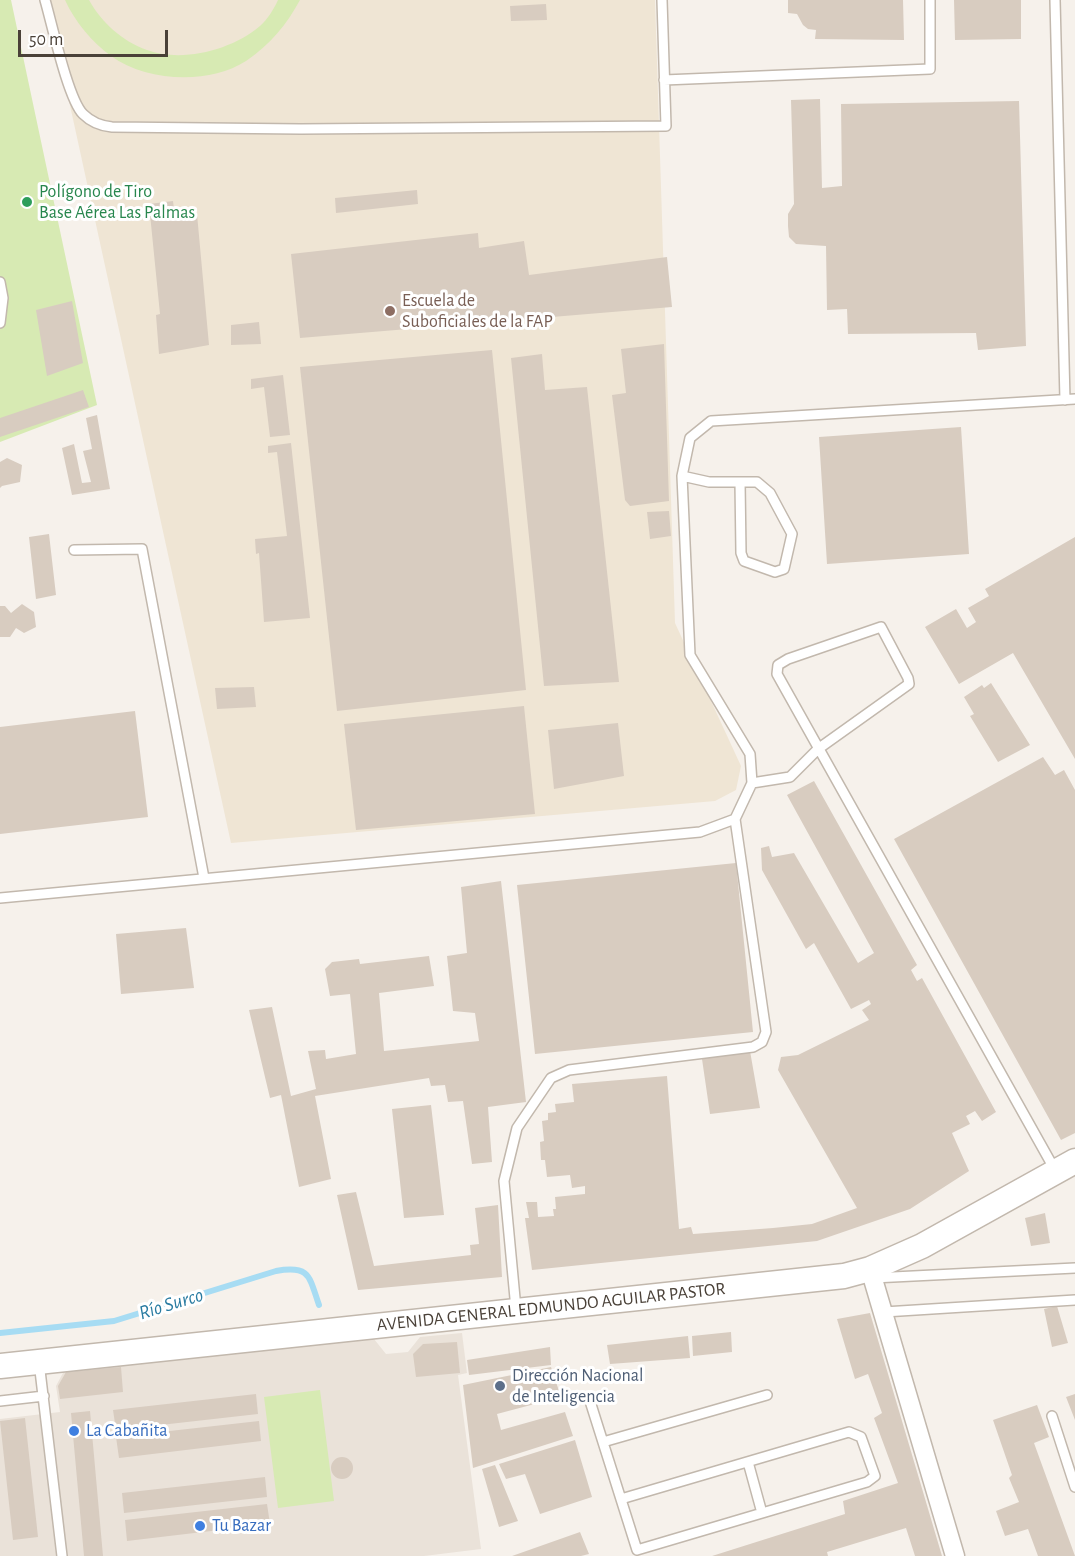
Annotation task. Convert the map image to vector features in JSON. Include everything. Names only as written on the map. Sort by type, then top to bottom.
[{"type":"street","name":"AVENIDA GENERAL EDMUNDO AGUILAR PASTOR","points":[[0,1366],[872,1274],[1065,1166]]},
{"type":"street","points":[[872,1274],[955,1556]]},
{"type":"lane","points":[[45,0],[76,106],[89,120],[104,126],[301,129],[666,126],[662,0]]},
{"type":"lane","points":[[664,80],[930,69],[930,0]]},
{"type":"lane","points":[[1054,0],[1065,400]]},
{"type":"lane","points":[[0,282],[3,298],[0,323]]},
{"type":"lane","points":[[517,1311],[504,1181],[517,1128],[551,1078],[569,1070],[753,1047],[762,1042],[766,1032],[735,819],[752,783],[750,754],[690,655],[682,476],[690,438],[711,421],[1075,399]]},
{"type":"lane","points":[[682,476],[709,482],[740,482],[757,482],[770,493],[792,534],[784,569],[775,572],[744,561],[741,553],[740,482]]},
{"type":"lane","points":[[74,550],[142,549],[204,879]]},
{"type":"lane","points":[[752,783],[790,777],[818,748],[909,684],[881,627],[788,659],[778,665],[777,674],[818,748],[1065,1166]]},
{"type":"lane","points":[[0,898],[700,832],[735,819]]},
{"type":"lane","points":[[872,1274],[1075,1268]]},
{"type":"lane","points":[[884,1312],[1075,1300]]},
{"type":"lane","points":[[39,1362],[62,1556]]},
{"type":"lane","points":[[603,1442],[767,1395]]},
{"type":"lane","points":[[0,1401],[44,1396]]},
{"type":"lane","points":[[589,1398],[637,1550],[867,1482],[875,1476],[861,1437],[849,1432],[621,1499]]},
{"type":"lane","points":[[1052,1416],[1075,1487]]},
{"type":"lane","points":[[748,1462],[762,1513]]},
{"type":"shaded area","name":"Escuela de Suboficiales de la FAP","points":[[47,0],[655,0],[675,623],[741,766],[736,790],[715,801],[231,843]]},
{"type":"shaded area","points":[[462,1333],[467,1373],[458,1375],[481,1549],[424,1556],[0,1556],[0,1419],[60,1412],[56,1386],[64,1371],[374,1339],[386,1354],[408,1352],[420,1337]]},
{"type":"green space","name":"Polígono de Tiro Base Aérea Las Palmas","points":[[0,0],[11,0],[97,405],[0,442]]},
{"type":"green space","points":[[65,0],[89,0],[106,24],[129,42],[161,54],[175,55],[206,52],[235,42],[263,24],[278,0],[300,0],[277,34],[246,61],[214,74],[178,77],[142,71],[111,56],[85,31]]},
{"type":"green space","points":[[320,1390],[334,1501],[278,1508],[264,1397]]},
{"type":"building","points":[[788,0],[903,0],[904,40],[815,39],[816,30],[808,29],[803,25],[797,14],[788,13]]},
{"type":"building","points":[[954,0],[1021,0],[1021,39],[955,40]]},
{"type":"building","points":[[546,4],[547,20],[511,21],[510,6]]},
{"type":"building","points":[[820,99],[822,188],[842,186],[841,104],[1019,101],[1026,346],[978,350],[976,333],[848,334],[847,309],[827,310],[826,246],[796,244],[789,237],[788,226],[788,214],[794,204],[791,100]]},
{"type":"building","points":[[417,190],[418,204],[336,213],[335,198]]},
{"type":"building","points":[[173,201],[175,217],[197,214],[209,345],[159,354],[156,315],[160,314],[149,204]]},
{"type":"building","points":[[478,233],[479,248],[524,241],[529,275],[667,257],[672,307],[300,338],[291,254]]},
{"type":"building","points":[[72,301],[83,363],[47,376],[36,310]]},
{"type":"building","points":[[259,322],[261,344],[231,345],[231,325]]},
{"type":"building","points":[[664,344],[669,501],[630,506],[625,500],[612,395],[626,393],[621,349]]},
{"type":"building","points":[[492,350],[526,690],[337,711],[300,367]]},
{"type":"building","points":[[542,354],[545,390],[587,387],[619,682],[544,686],[511,358]]},
{"type":"building","points":[[283,375],[290,435],[270,437],[264,387],[251,389],[251,379]]},
{"type":"building","points":[[83,390],[89,407],[0,437],[0,418]]},
{"type":"building","points":[[97,415],[110,489],[72,495],[62,448],[74,444],[82,483],[91,482],[83,451],[92,449],[86,418]]},
{"type":"building","points":[[961,427],[969,554],[827,564],[819,437]]},
{"type":"building","points":[[291,443],[310,618],[264,622],[259,553],[256,554],[255,539],[287,536],[277,452],[268,453],[268,446]]},
{"type":"building","points":[[7,458],[22,465],[20,482],[0,488],[0,462]]},
{"type":"building","points":[[669,511],[671,536],[650,539],[647,512]]},
{"type":"building","points":[[49,534],[56,595],[36,599],[29,537]]},
{"type":"building","points":[[1075,537],[1075,759],[1013,653],[959,684],[925,627],[956,609],[967,628],[976,622],[968,608],[989,596],[985,589]]},
{"type":"building","points":[[22,604],[34,612],[36,627],[24,633],[16,628],[10,637],[0,637],[0,606],[5,606],[11,613]]},
{"type":"building","points":[[991,683],[1030,745],[998,762],[970,716],[974,714],[964,697],[982,685],[984,688]]},
{"type":"building","points":[[254,687],[256,707],[217,709],[215,688]]},
{"type":"building","points":[[524,706],[535,814],[356,830],[344,724]]},
{"type":"building","points":[[135,711],[148,817],[0,834],[0,727]]},
{"type":"building","points":[[618,723],[624,776],[554,789],[548,730]]},
{"type":"building","points":[[1043,757],[1055,775],[1064,770],[1075,790],[1075,1133],[1061,1140],[894,839]]},
{"type":"building","points":[[814,781],[917,965],[911,970],[917,981],[922,978],[996,1112],[982,1121],[975,1111],[966,1116],[970,1124],[952,1133],[969,1171],[910,1209],[817,1241],[532,1270],[525,1218],[529,1218],[526,1202],[537,1202],[538,1217],[554,1216],[555,1197],[585,1194],[585,1186],[572,1188],[570,1175],[547,1177],[545,1160],[541,1160],[540,1142],[544,1141],[542,1121],[548,1120],[548,1113],[556,1112],[555,1104],[574,1102],[572,1084],[667,1076],[679,1229],[691,1227],[693,1234],[812,1224],[857,1208],[778,1070],[781,1057],[798,1055],[869,1020],[862,1010],[871,1004],[869,1000],[851,1009],[814,943],[806,949],[762,870],[761,848],[769,846],[772,857],[794,853],[858,963],[874,953],[787,795]]},
{"type":"building","points":[[736,863],[753,1032],[535,1054],[517,885]]},
{"type":"building","points":[[501,881],[526,1102],[488,1107],[492,1162],[472,1164],[463,1101],[448,1102],[445,1085],[431,1086],[429,1078],[315,1096],[331,1179],[299,1187],[281,1095],[270,1098],[249,1010],[272,1007],[291,1096],[316,1089],[308,1051],[325,1050],[326,1059],[356,1054],[350,994],[330,996],[325,969],[332,962],[359,959],[360,964],[429,956],[434,986],[379,993],[384,1051],[479,1041],[475,1013],[453,1011],[447,956],[467,953],[461,887]]},
{"type":"building","points":[[186,928],[194,988],[121,994],[116,934]]},
{"type":"building","points":[[750,1051],[760,1108],[710,1114],[702,1059]]},
{"type":"building","points":[[431,1105],[444,1215],[404,1218],[392,1109]]},
{"type":"building","points":[[356,1192],[374,1266],[471,1255],[470,1245],[479,1244],[475,1208],[498,1205],[502,1277],[358,1290],[337,1195]]},
{"type":"building","points":[[1045,1213],[1050,1243],[1031,1246],[1025,1218]]},
{"type":"building","points":[[1057,1306],[1068,1343],[1052,1347],[1044,1309]]},
{"type":"building","points":[[870,1313],[942,1556],[915,1556],[906,1528],[827,1552],[828,1556],[712,1556],[845,1514],[843,1501],[898,1483],[874,1418],[882,1413],[868,1374],[855,1379],[837,1319]]},
{"type":"building","points":[[731,1332],[732,1352],[693,1356],[692,1336]]},
{"type":"building","points":[[688,1336],[690,1358],[610,1364],[607,1345]]},
{"type":"building","points":[[457,1342],[460,1373],[416,1377],[413,1354],[423,1344]]},
{"type":"building","points":[[550,1347],[551,1365],[469,1375],[467,1360]]},
{"type":"building","points":[[121,1367],[123,1392],[60,1399],[58,1386],[66,1372]]},
{"type":"building","points":[[551,1367],[561,1397],[497,1414],[501,1430],[565,1412],[573,1436],[473,1468],[463,1385]]},
{"type":"building","points":[[256,1394],[258,1414],[116,1430],[113,1410]]},
{"type":"building","points":[[1075,1394],[1075,1420],[1066,1397]]},
{"type":"building","points":[[1037,1405],[1049,1437],[1034,1443],[1075,1556],[1038,1556],[1028,1529],[1005,1536],[996,1511],[1019,1502],[1009,1478],[1012,1475],[993,1420]]},
{"type":"building","points":[[90,1411],[103,1556],[84,1556],[71,1413]]},
{"type":"building","points":[[25,1418],[38,1537],[13,1540],[0,1421]]},
{"type":"building","points":[[259,1421],[261,1441],[119,1458],[116,1437]]},
{"type":"building","points":[[575,1440],[592,1497],[540,1514],[525,1474],[506,1479],[499,1464]]},
{"type":"building","points":[[342,1457],[350,1460],[353,1468],[350,1476],[342,1479],[334,1476],[331,1468],[334,1460]]},
{"type":"building","points":[[495,1465],[518,1521],[499,1527],[482,1469]]},
{"type":"building","points":[[265,1477],[267,1497],[124,1513],[122,1493]]},
{"type":"building","points":[[267,1504],[270,1524],[127,1541],[125,1520]]},
{"type":"building","points":[[580,1532],[589,1554],[512,1556]]},
{"type":"waterway","name":"Río Surco","points":[[0,1333],[114,1321],[276,1271],[287,1270],[302,1271],[306,1275],[319,1305]]},
{"type":"place","name":"Polígono de Tiro Base Aérea Las Palmas","points":[[27,202]]},
{"type":"place","name":"Escuela de Suboficiales de la FAP","points":[[390,311]]},
{"type":"place","name":"Dirección Nacional de Inteligencia","points":[[500,1386]]},
{"type":"place","name":"La Cabañita","points":[[74,1431]]},
{"type":"place","name":"Tu Bazar","points":[[200,1526]]}]
